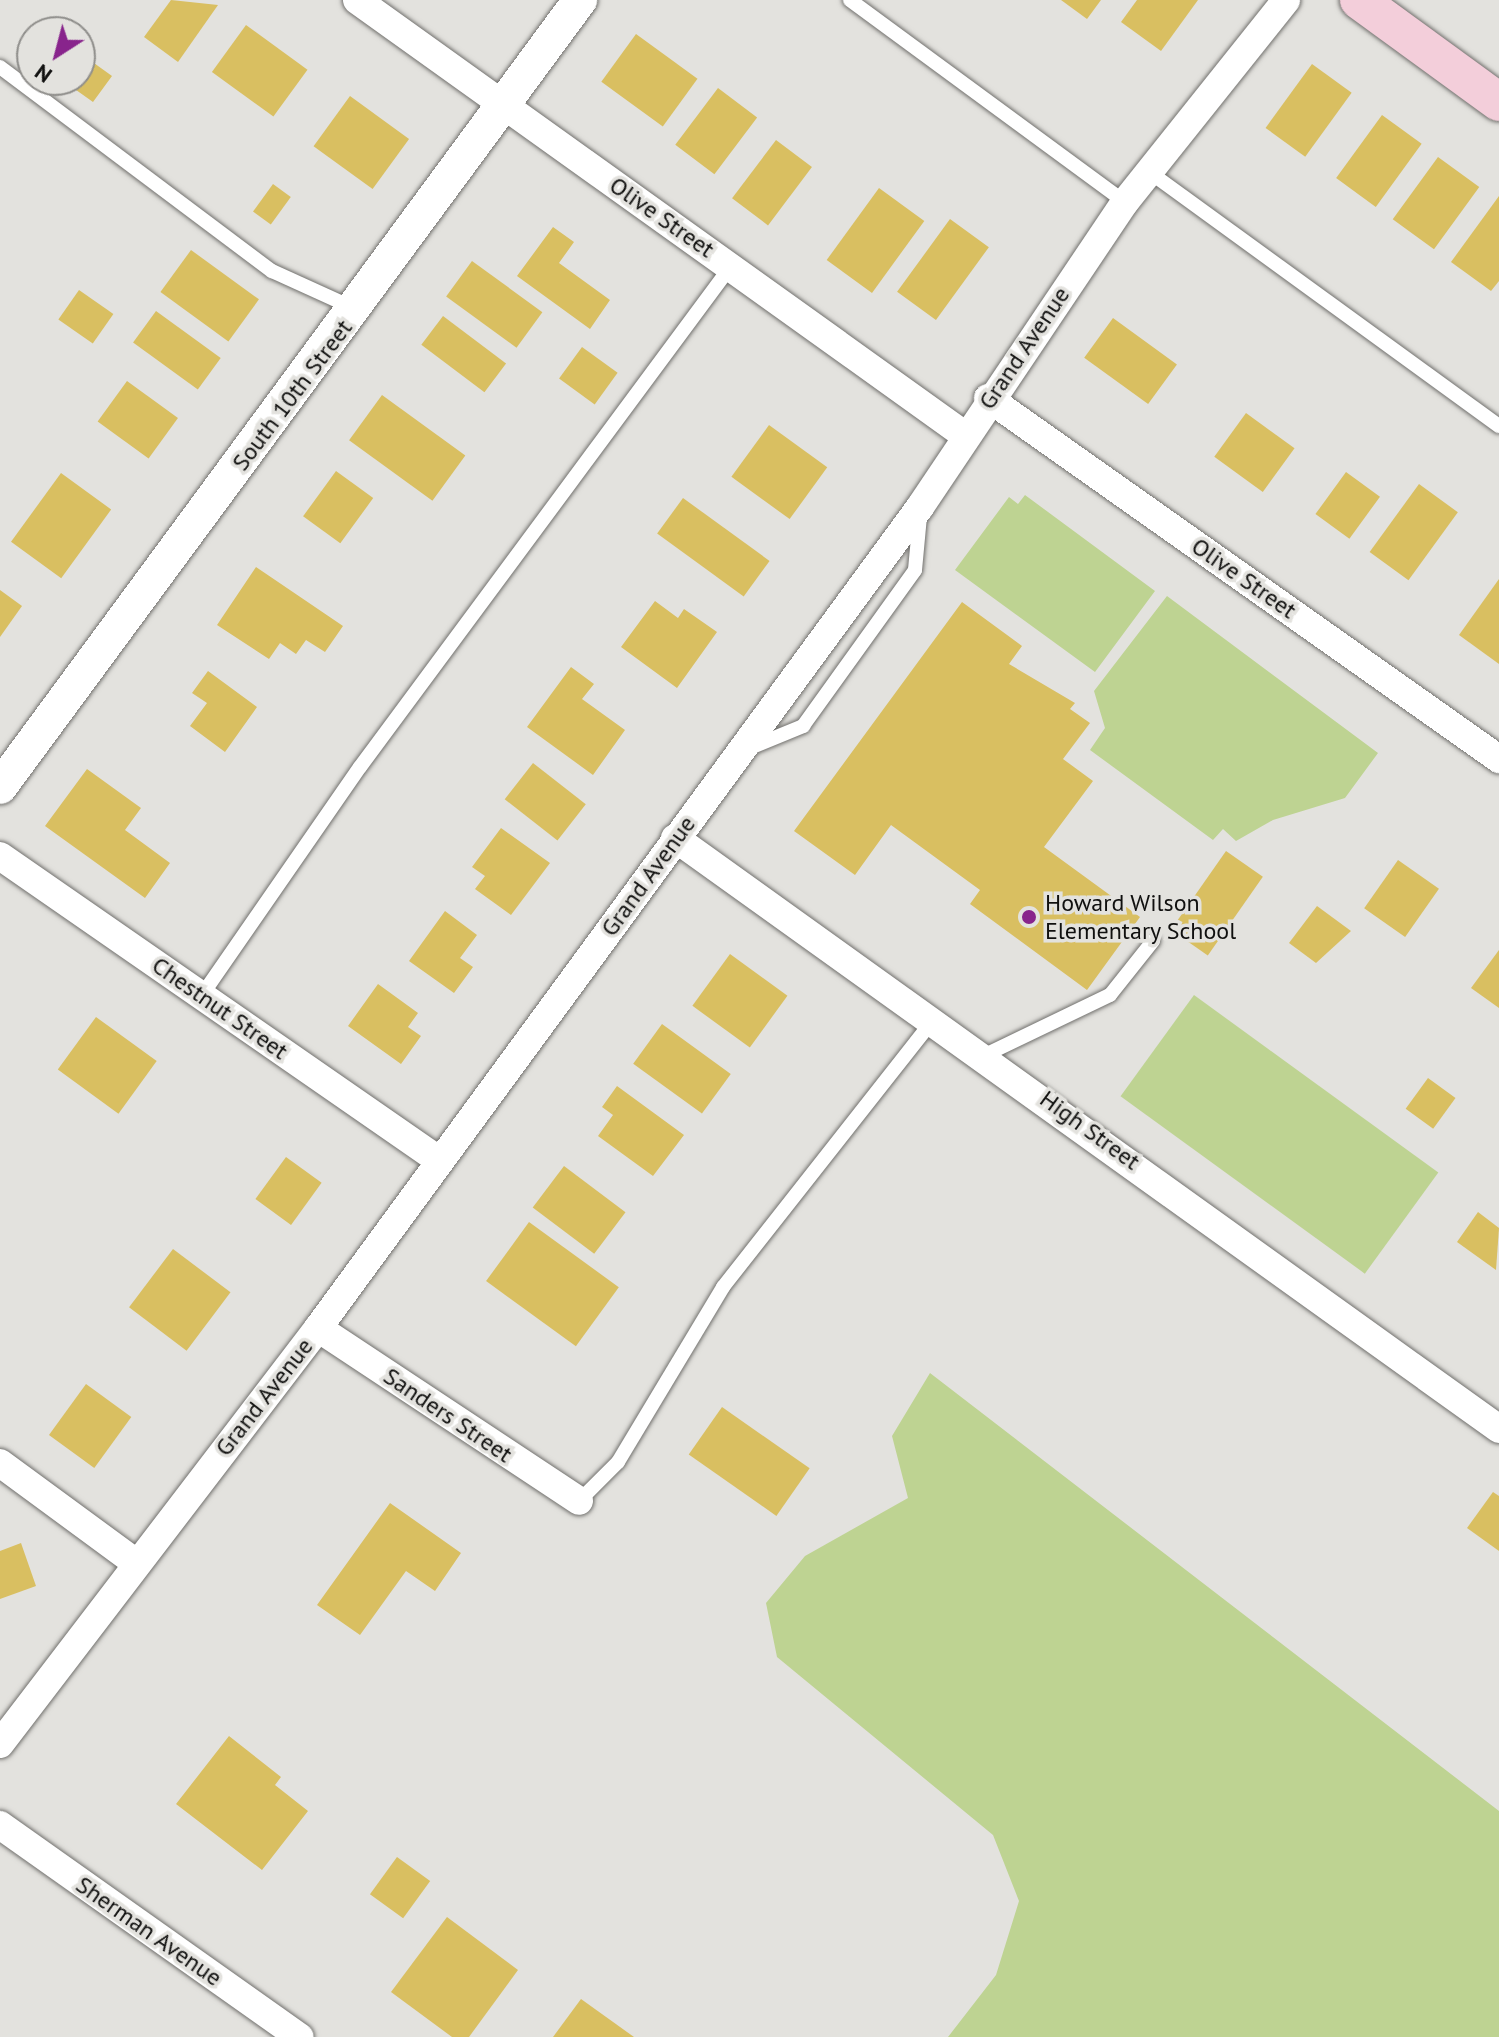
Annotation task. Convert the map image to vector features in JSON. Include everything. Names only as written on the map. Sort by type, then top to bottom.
[{"type":"main road","points":[[1359,0],[1499,102]]},
{"type":"street","name":"Olive Street","points":[[357,0],[966,436]]},
{"type":"street","name":"South 10th Street","points":[[0,787],[506,106],[580,0]]},
{"type":"street","name":"Grand Avenue","points":[[5,1730],[318,1328],[920,507],[988,398],[1125,202],[1286,0]]},
{"type":"street","name":"Olive Street","points":[[988,398],[1499,759]]},
{"type":"street","name":"High Street","points":[[675,838],[933,1020],[1499,1429]]},
{"type":"street","name":"Chestnut Street","points":[[0,856],[440,1161]]},
{"type":"street","name":"Sanders Street","points":[[318,1328],[579,1501]]},
{"type":"street","points":[[0,1463],[135,1562]]},
{"type":"street","name":"Sherman Avenue","points":[[0,1825],[299,2037]]},
{"type":"lane","points":[[850,0],[1125,202]]},
{"type":"lane","points":[[0,67],[272,271],[355,309]]},
{"type":"lane","points":[[1148,171],[1499,426]]},
{"type":"lane","points":[[202,995],[360,767],[731,266]]},
{"type":"lane","points":[[983,1056],[1110,995],[1153,941]]},
{"type":"lane","points":[[579,1501],[618,1462],[723,1287],[933,1020]]},
{"type":"green space","points":[[1025,495],[1155,591],[1095,672],[955,570],[1009,497],[1018,504]]},
{"type":"green space","points":[[1167,596],[1378,753],[1345,798],[1273,820],[1236,841],[1223,829],[1213,840],[1090,750],[1105,728],[1094,691]]},
{"type":"green space","points":[[1194,995],[1438,1173],[1365,1274],[1121,1096]]},
{"type":"green space","points":[[930,1373],[1499,1811],[1499,2037],[948,2037],[996,1975],[1019,1901],[993,1835],[777,1657],[766,1603],[805,1556],[908,1498],[892,1436]]},
{"type":"building","points":[[171,0],[218,5],[178,62],[144,37]]},
{"type":"building","points":[[1061,0],[1101,0],[1087,19]]},
{"type":"building","points":[[1137,0],[1198,0],[1161,51],[1121,22]]},
{"type":"building","points":[[246,25],[307,70],[273,117],[212,72]]},
{"type":"building","points":[[636,34],[697,79],[663,126],[601,82]]},
{"type":"building","points":[[96,64],[112,76],[93,102],[85,96],[96,96]]},
{"type":"building","points":[[1312,64],[1352,93],[1305,157],[1266,128]]},
{"type":"building","points":[[718,88],[757,117],[714,174],[675,145]]},
{"type":"building","points":[[350,96],[409,139],[373,189],[314,146]]},
{"type":"building","points":[[1382,115],[1422,144],[1376,207],[1336,178]]},
{"type":"building","points":[[776,140],[812,167],[768,225],[732,198]]},
{"type":"building","points":[[1438,157],[1479,187],[1434,249],[1393,219]]},
{"type":"building","points":[[273,184],[291,197],[271,224],[253,212]]},
{"type":"building","points":[[879,188],[924,221],[872,293],[827,260]]},
{"type":"building","points":[[1499,196],[1499,281],[1491,291],[1451,262]]},
{"type":"building","points":[[950,219],[989,247],[936,320],[897,292]]},
{"type":"building","points":[[553,227],[574,242],[559,263],[610,300],[590,329],[517,276]]},
{"type":"building","points":[[191,250],[259,299],[228,341],[160,292]]},
{"type":"building","points":[[472,261],[542,312],[517,348],[446,297]]},
{"type":"building","points":[[79,290],[113,314],[93,344],[58,319]]},
{"type":"building","points":[[156,311],[221,358],[198,390],[133,343]]},
{"type":"building","points":[[443,316],[506,364],[484,392],[421,345]]},
{"type":"building","points":[[1113,318],[1177,364],[1148,404],[1084,358]]},
{"type":"building","points":[[582,347],[618,373],[595,404],[559,379]]},
{"type":"building","points":[[127,381],[178,418],[149,458],[98,421]]},
{"type":"building","points":[[382,395],[465,456],[432,501],[349,440]]},
{"type":"building","points":[[1246,413],[1295,448],[1263,492],[1214,457]]},
{"type":"building","points":[[769,425],[827,467],[790,519],[731,477]]},
{"type":"building","points":[[336,471],[373,498],[340,543],[303,516]]},
{"type":"building","points":[[1346,472],[1380,497],[1349,539],[1315,514]]},
{"type":"building","points":[[61,473],[111,509],[61,578],[11,542]]},
{"type":"building","points":[[1419,484],[1458,512],[1408,580],[1370,552]]},
{"type":"building","points":[[683,498],[770,561],[744,596],[657,534]]},
{"type":"building","points":[[256,567],[343,626],[325,652],[306,640],[296,654],[280,643],[269,659],[217,625]]},
{"type":"building","points":[[1499,579],[1499,664],[1459,635]]},
{"type":"building","points":[[0,590],[22,606],[0,637]]},
{"type":"building","points":[[655,601],[678,618],[684,609],[717,632],[677,688],[621,647]]},
{"type":"building","name":"Howard Wilson Elementary School","points":[[962,602],[1022,646],[1009,664],[1075,703],[1070,709],[1090,723],[1063,759],[1093,781],[1044,847],[1140,917],[1087,990],[970,904],[980,890],[891,825],[855,875],[794,831]]},
{"type":"building","points":[[571,667],[594,684],[582,699],[625,730],[593,775],[527,727]]},
{"type":"building","points":[[208,671],[257,707],[225,752],[190,726],[207,703],[192,693]]},
{"type":"building","points":[[533,763],[586,804],[557,840],[505,799]]},
{"type":"building","points":[[87,769],[141,808],[125,830],[170,863],[145,898],[45,826]]},
{"type":"building","points":[[501,828],[550,863],[511,915],[475,889],[485,876],[472,867]]},
{"type":"building","points":[[1226,851],[1263,877],[1208,955],[1171,930]]},
{"type":"building","points":[[1398,860],[1439,889],[1405,937],[1364,908]]},
{"type":"building","points":[[1317,906],[1351,931],[1316,963],[1289,943]]},
{"type":"building","points":[[445,911],[477,935],[460,958],[473,967],[454,993],[409,961]]},
{"type":"building","points":[[1499,950],[1499,1008],[1471,988]]},
{"type":"building","points":[[730,954],[787,996],[750,1048],[692,1006]]},
{"type":"building","points":[[378,984],[418,1013],[408,1027],[421,1036],[401,1064],[348,1026]]},
{"type":"building","points":[[96,1017],[157,1061],[118,1114],[58,1070]]},
{"type":"building","points":[[662,1024],[731,1074],[702,1114],[633,1064]]},
{"type":"building","points":[[1428,1078],[1456,1098],[1433,1129],[1406,1109]]},
{"type":"building","points":[[617,1086],[684,1135],[653,1176],[598,1136],[613,1115],[602,1107]]},
{"type":"building","points":[[286,1157],[322,1183],[291,1225],[255,1199]]},
{"type":"building","points":[[564,1166],[625,1212],[594,1254],[533,1208]]},
{"type":"building","points":[[1478,1212],[1499,1228],[1496,1270],[1457,1242]]},
{"type":"building","points":[[529,1222],[619,1287],[576,1346],[486,1281]]},
{"type":"building","points":[[173,1249],[231,1292],[187,1351],[129,1307]]},
{"type":"building","points":[[86,1384],[131,1417],[94,1468],[49,1435]]},
{"type":"building","points":[[722,1407],[810,1468],[776,1516],[689,1455]]},
{"type":"building","points":[[1493,1492],[1499,1496],[1499,1551],[1467,1528]]},
{"type":"building","points":[[390,1503],[461,1553],[435,1591],[406,1571],[360,1635],[317,1605]]},
{"type":"building","points":[[21,1543],[36,1586],[0,1599],[0,1551]]},
{"type":"building","points":[[229,1736],[281,1777],[275,1785],[308,1811],[262,1870],[176,1804]]},
{"type":"building","points":[[397,1857],[430,1881],[403,1918],[370,1894]]},
{"type":"building","points":[[447,1917],[518,1970],[469,2037],[452,2037],[391,1992]]},
{"type":"building","points":[[581,1999],[634,2037],[553,2037]]},
{"type":"place","name":"Howard Wilson Elementary School","points":[[1029,917]]}]
